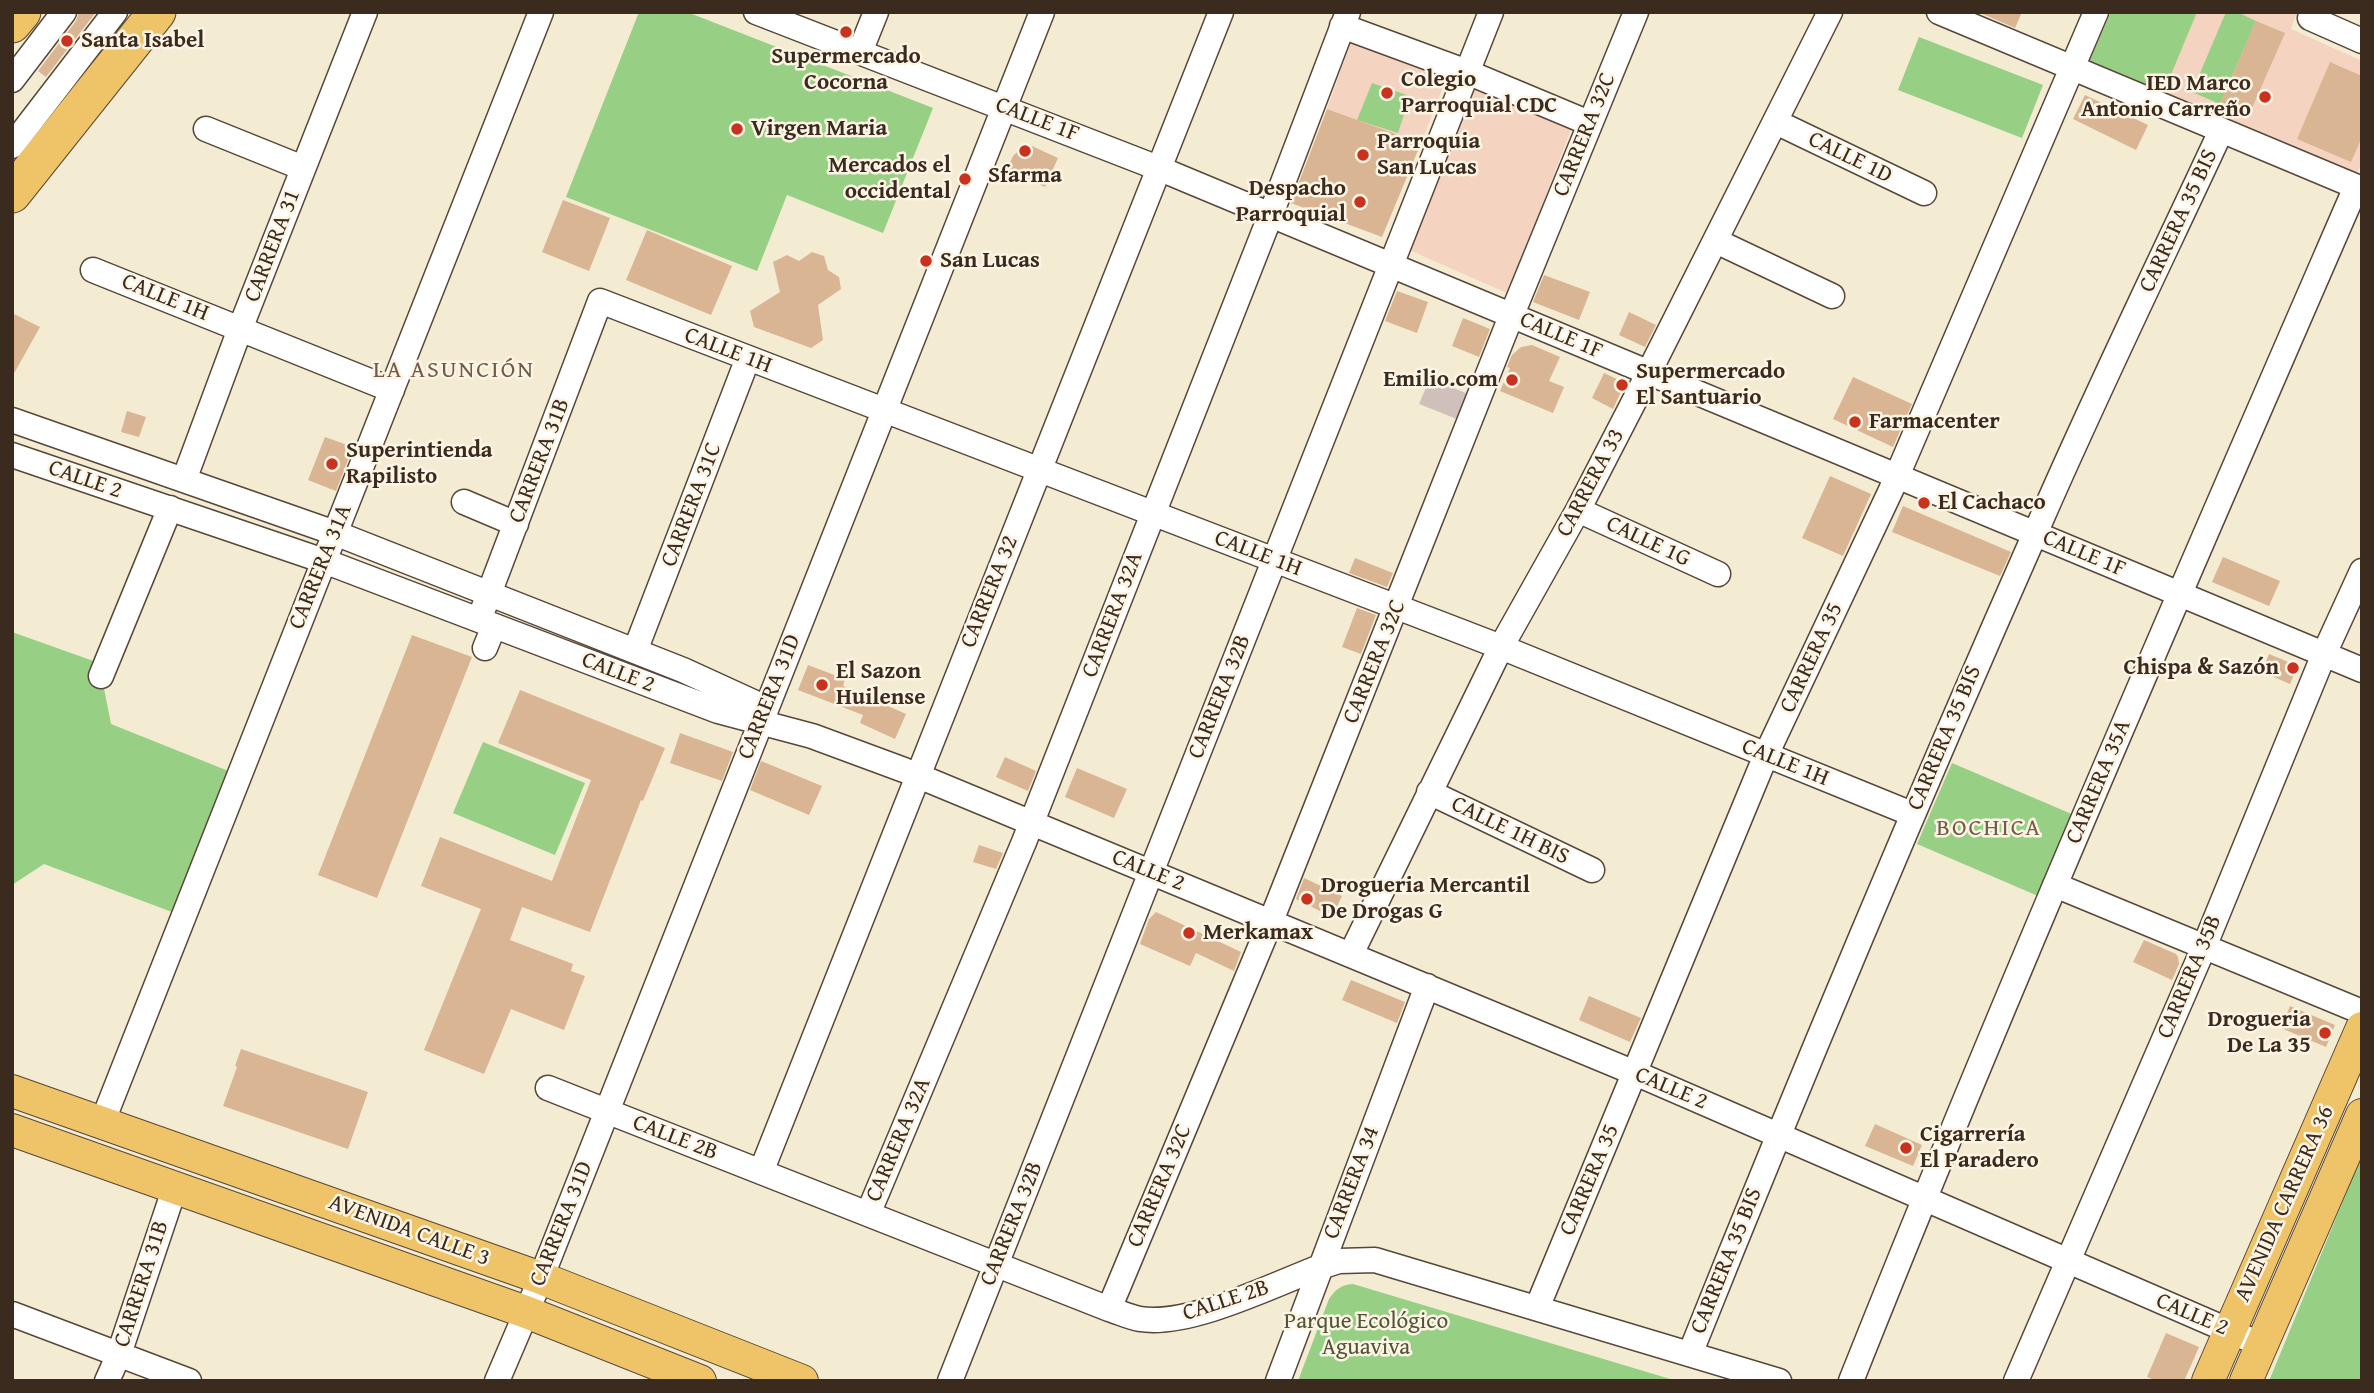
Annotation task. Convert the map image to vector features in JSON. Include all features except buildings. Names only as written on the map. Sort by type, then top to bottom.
[{"type":"highway","points":[[12,24],[22,12]]},
{"type":"highway","points":[[12,194],[157,12]]},
{"type":"main road","name":"AVENIDA CARRERA 36","points":[[2208,1381],[2362,1028]]},
{"type":"main road","name":"AVENIDA CALLE 3","points":[[12,1091],[541,1278],[802,1381]]},
{"type":"main road","name":"AVENIDA CARRERA 36","points":[[2246,1381],[2362,1115]]},
{"type":"main road","name":"AVENIDA CALLE 3","points":[[12,1130],[526,1312],[700,1381]]},
{"type":"street","points":[[12,80],[64,12]]},
{"type":"street","points":[[12,146],[116,12]]},
{"type":"street","name":"CARRERA 31","points":[[184,480],[240,329],[365,12]]},
{"type":"street","name":"CARRERA 31A","points":[[102,1123],[541,12]]},
{"type":"street","name":"CALLE 1F","points":[[756,12],[1271,214],[2362,670]]},
{"type":"street","points":[[860,52],[876,12]]},
{"type":"street","name":"CARRERA 31D","points":[[498,1381],[1042,12]]},
{"type":"street","name":"CARRERA 32","points":[[761,1172],[1221,12]]},
{"type":"street","name":"CARRERA 32B","points":[[950,1381],[1491,12]]},
{"type":"street","name":"CARRERA 32C","points":[[1109,1309],[1271,921],[1589,123],[1636,12]]},
{"type":"street","name":"CARRERA 33","points":[[1351,954],[1501,647],[1649,372],[1830,12]]},
{"type":"street","points":[[1939,12],[2359,188]]},
{"type":"street","name":"CARRERA 35","points":[[1536,1308],[1766,755],[1897,476],[2096,12]]},
{"type":"street","points":[[2311,15],[2362,41]]},
{"type":"street","points":[[1345,19],[1589,123]]},
{"type":"street","name":"CARRERA 32A","points":[[867,1214],[1031,822],[1345,19]]},
{"type":"street","name":"CALLE 1D","points":[[1776,122],[1924,193]]},
{"type":"street","points":[[206,129],[303,168]]},
{"type":"street","name":"CARRERA 35 BIS","points":[[1690,1354],[1777,1135],[1912,814],[2035,533],[2221,131]]},
{"type":"street","name":"CARRERA 35A","points":[[1851,1381],[1923,1198],[2179,594],[2359,188]]},
{"type":"street","points":[[1716,241],[1832,296]]},
{"type":"street","name":"CALLE 1H","points":[[93,270],[392,390]]},
{"type":"street","name":"CALLE 1H","points":[[600,301],[1501,647],[1912,814]]},
{"type":"street","name":"CARRERA 31B","points":[[486,631],[489,594],[600,301]]},
{"type":"street","name":"CARRERA 31C","points":[[635,651],[748,358]]},
{"type":"street","name":"CALLE 2","points":[[12,421],[335,533],[635,651],[763,715],[812,736],[917,775],[1635,1073],[2262,1345]]},
{"type":"street","name":"CALLE 2","points":[[12,455],[324,561],[486,631],[718,711],[763,715]]},
{"type":"street","points":[[464,502],[516,524]]},
{"type":"street","points":[[102,676],[170,508]]},
{"type":"street","name":"CALLE 1G","points":[[1577,510],[1718,574]]},
{"type":"street","name":"CARRERA 35B","points":[[2016,1381],[2203,947],[2324,654],[2362,571]]},
{"type":"street","name":"CALLE 1H BIS","points":[[1429,792],[1592,870]]},
{"type":"street","points":[[2055,886],[2362,1012]]},
{"type":"street","name":"CARRERA 34","points":[[1278,1381],[1427,986]]},
{"type":"street","name":"CALLE 2B","points":[[548,1088],[1141,1320],[1202,1313],[1339,1261],[1375,1260],[1779,1381]]},
{"type":"street","name":"CARRERA 31B","points":[[107,1381],[119,1354],[175,1187]]},
{"type":"street","points":[[12,1314],[189,1381]]},
{"type":"shaded area","name":"IED Marco Antonio Carreño","points":[[2111,12],[2297,12],[2291,29],[2362,61],[2362,163],[2354,179],[2089,62]]},
{"type":"shaded area","name":"Colegio Parroquial CDC","points":[[1352,39],[1447,77],[1421,143],[1327,109]]},
{"type":"shaded area","points":[[1471,83],[1573,124],[1509,294],[1407,249]]},
{"type":"shaded area","points":[[1430,378],[1468,394],[1457,419],[1419,404]]},
{"type":"green space","points":[[639,12],[687,12],[933,108],[883,233],[787,195],[757,271],[566,197]]},
{"type":"green space","points":[[2111,12],[2197,12],[2163,94],[2089,62]]},
{"type":"green space","points":[[2226,12],[2237,12],[2256,21],[2220,104],[2192,92]]},
{"type":"green space","points":[[1919,37],[2043,85],[2022,138],[1898,90]]},
{"type":"green space","points":[[1372,83],[1410,96],[1398,133],[1357,120]]},
{"type":"green space","points":[[12,632],[99,663],[111,724],[231,772],[172,912],[44,864],[12,885]]},
{"type":"green space","points":[[483,742],[585,783],[555,855],[453,813]]},
{"type":"green space","points":[[1952,763],[2074,815],[2038,896],[1917,844]]},
{"type":"green space","points":[[2362,1155],[2362,1381],[2269,1381]]},
{"type":"green space","name":"Parque Ecológico Aguaviva","points":[[1353,1284],[1677,1381],[1298,1381],[1329,1299],[1339,1288]]},
{"type":"place","name":"Supermercado Cocorna","points":[[846,32]]},
{"type":"place","name":"Santa Isabel","points":[[67,41]]},
{"type":"place","name":"Colegio Parroquial CDC","points":[[1387,93]]},
{"type":"place","name":"IED Marco Antonio Carreño","points":[[2265,97]]},
{"type":"place","name":"Virgen Maria","points":[[737,129]]},
{"type":"place","name":"Sfarma","points":[[1025,151]]},
{"type":"place","name":"Parroquia San Lucas","points":[[1363,155]]},
{"type":"place","name":"Mercados el occidental","points":[[965,179]]},
{"type":"place","name":"Despacho Parroquial","points":[[1360,202]]},
{"type":"place","name":"San Lucas","points":[[926,261]]},
{"type":"place","name":"Emilio.com","points":[[1512,380]]},
{"type":"place","name":"Supermercado El Santuario","points":[[1622,385]]},
{"type":"place","name":"Farmacenter","points":[[1855,422]]},
{"type":"place","name":"Superintienda Rapilisto","points":[[332,464]]},
{"type":"place","name":"El Cachaco","points":[[1924,503]]},
{"type":"place","name":"Chispa & Sazón","points":[[2293,668]]},
{"type":"place","name":"El Sazon Huilense","points":[[822,685]]},
{"type":"place","name":"Drogueria Mercantil De Drogas G","points":[[1307,899]]},
{"type":"place","name":"Merkamax","points":[[1189,933]]},
{"type":"place","name":"Drogueria De La 35","points":[[2325,1033]]},
{"type":"place","name":"Cigarrería El Paradero","points":[[1906,1148]]},
{"type":"district","name":"LA ASUNCIÓN","points":[[454,371]]},
{"type":"district","name":"BOCHICA","points":[[1989,829]]}]
